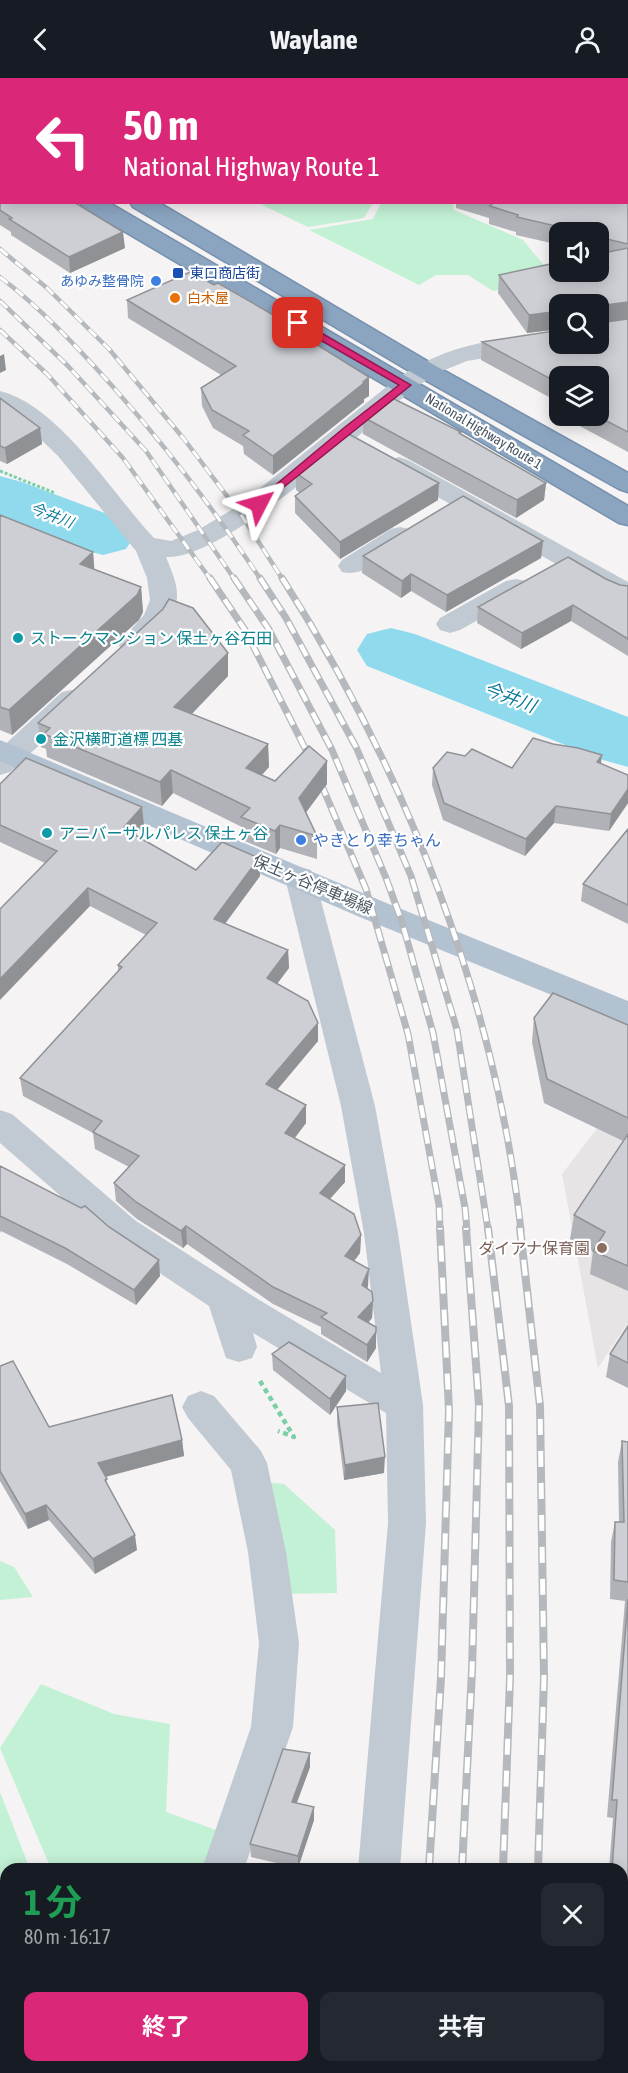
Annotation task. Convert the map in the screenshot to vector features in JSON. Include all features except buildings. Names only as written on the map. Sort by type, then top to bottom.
[{"type":"highway","name":"National Highway Route 1","points":[[95,204],[415,377],[628,484]]},
{"type":"highway","name":"National Highway Route 1","points":[[144,204],[415,377],[628,517]]},
{"type":"main road","name":"保土ヶ谷停車場線","points":[[4,757],[628,1014]]},
{"type":"street","points":[[148,548],[168,552],[189,546],[242,516],[415,377],[444,360],[549,340]]},
{"type":"street","points":[[0,398],[37,422],[93,480],[148,548],[161,574],[164,589],[163,608],[153,625],[4,757]]},
{"type":"street","points":[[341,435],[376,451],[440,512],[565,559],[628,593]]},
{"type":"street","points":[[351,566],[440,512]]},
{"type":"street","points":[[450,624],[565,559]]},
{"type":"street","points":[[300,878],[358,1106],[381,1233],[404,1405],[407,1523],[379,1863]]},
{"type":"street","points":[[0,1123],[124,1231],[225,1298],[404,1405]]},
{"type":"street","points":[[225,1298],[239,1347]]},
{"type":"street","points":[[201,1407],[248,1463],[267,1552],[279,1643],[272,1727],[225,1863]]},
{"type":"shaded area","name":"ダイアナ保育園","points":[[628,1088],[628,1323],[598,1368],[562,1174]]},
{"type":"green space","points":[[260,204],[372,204],[364,218],[308,227]]},
{"type":"green space","points":[[380,204],[453,204],[454,210],[523,240],[549,272],[549,280],[493,291],[468,275],[436,275],[419,285],[309,230],[373,219]]},
{"type":"green space","points":[[263,1482],[284,1484],[335,1530],[337,1593],[282,1594]]},
{"type":"green space","points":[[0,1561],[14,1567],[33,1597],[0,1600]]},
{"type":"green space","points":[[41,1684],[114,1714],[170,1724],[166,1812],[219,1831],[207,1863],[48,1863],[0,1748]]},
{"type":"green space","points":[[0,1792],[28,1863],[0,1863]]},
{"type":"waterway","name":"今井川","points":[[0,495],[103,535]]},
{"type":"waterway","name":"今井川","points":[[391,650],[628,743]]},
{"type":"railway","points":[[0,249],[47,288],[109,349],[184,439],[242,516],[283,580]]},
{"type":"railway","points":[[0,277],[60,330],[134,411],[191,481],[261,580]]},
{"type":"railway","points":[[0,301],[68,366],[146,451],[235,580]]},
{"type":"railway","points":[[0,330],[47,374],[123,458],[211,580]]},
{"type":"railway","points":[[210,578],[245,630],[310,758],[366,889],[408,1034],[439,1205],[440,1230]]},
{"type":"railway","points":[[234,578],[268,628],[332,750],[402,922],[433,1033],[467,1230]]},
{"type":"railway","points":[[260,578],[286,618],[356,747],[411,876],[457,1030],[488,1230]]},
{"type":"railway","points":[[282,578],[327,653],[368,730],[406,809],[439,890],[467,973],[490,1058],[508,1143],[521,1230]]},
{"type":"railway","points":[[429,1863],[441,1678],[449,1410],[440,1228]]},
{"type":"railway","points":[[462,1863],[472,1671],[479,1405],[466,1228]]},
{"type":"railway","points":[[488,1228],[509,1406],[510,1678],[503,1863]]},
{"type":"railway","points":[[520,1228],[540,1406],[544,1677],[538,1863]]},
{"type":"place","name":"東口商店街","points":[[178,273]]},
{"type":"place","name":"あゆみ整骨院","points":[[156,281]]},
{"type":"place","name":"白木屋","points":[[175,298]]},
{"type":"place","name":"ストークマンション 保土ヶ谷石田","points":[[18,638]]},
{"type":"place","name":"金沢横町道標 四基","points":[[41,739]]},
{"type":"place","name":"アニバーサルパレス 保土ヶ谷","points":[[47,833]]},
{"type":"place","name":"やきとり幸ちゃん","points":[[301,840]]},
{"type":"place","name":"ダイアナ保育園","points":[[602,1248]]},
{"type":"route","points":[[259,504],[348,429],[405,385],[298,323]]}]
